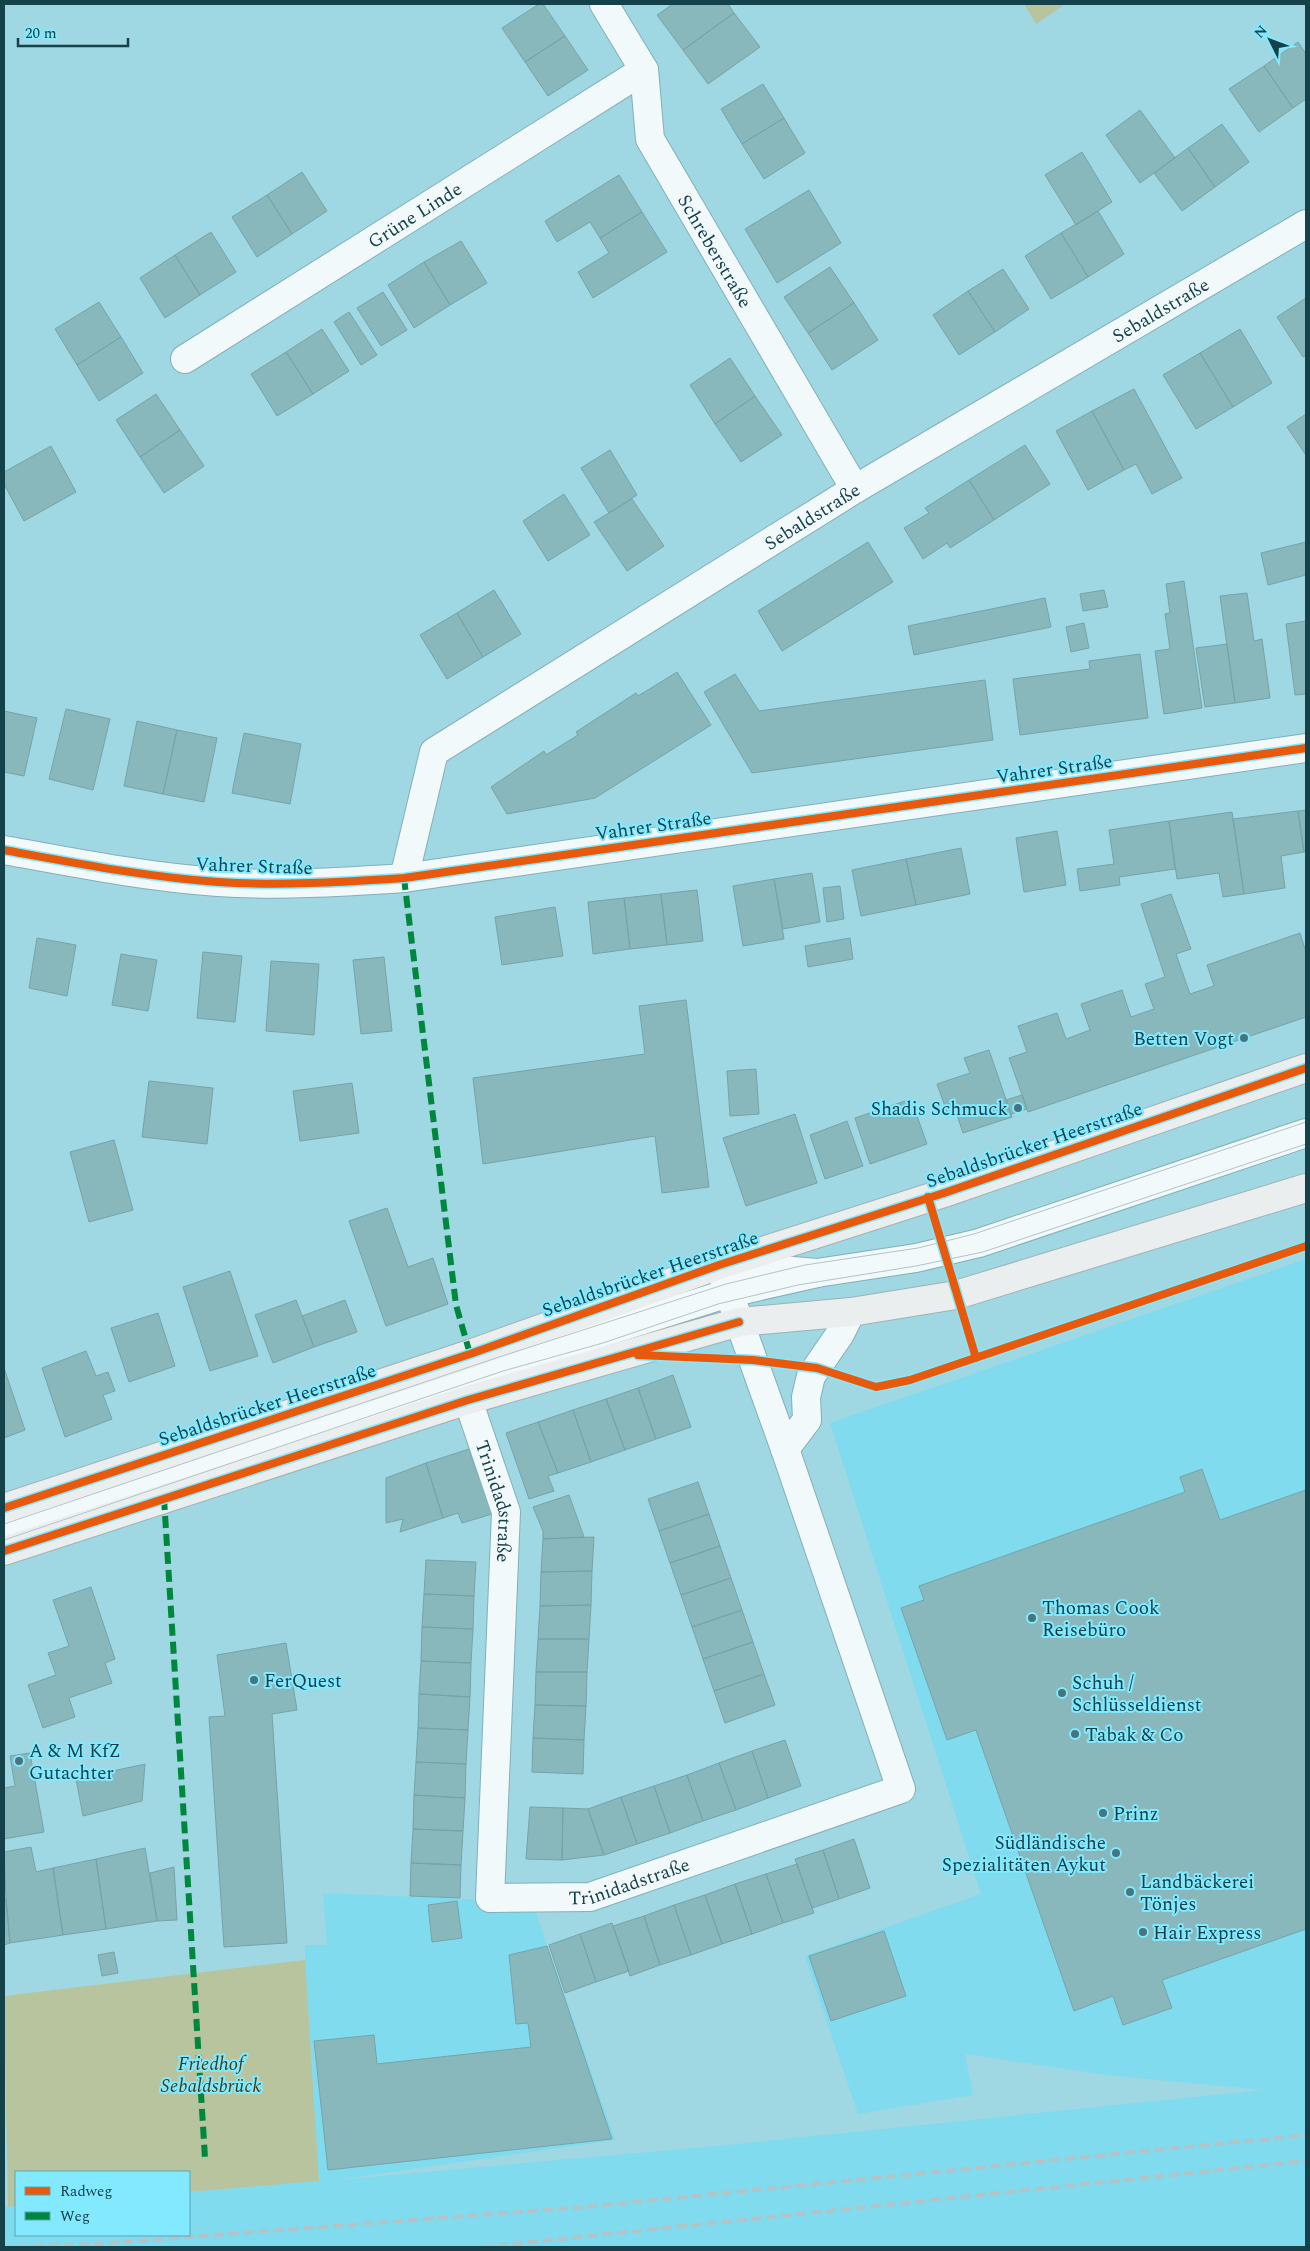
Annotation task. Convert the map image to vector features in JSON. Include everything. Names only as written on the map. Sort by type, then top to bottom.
[{"type":"main road","name":"Sebaldsbrücker Heerstraße","points":[[4,1508],[470,1354],[719,1265],[944,1193],[1306,1068]]},
{"type":"main road","points":[[4,1551],[468,1400],[739,1322],[850,1312],[956,1295],[1306,1188]]},
{"type":"street","name":"Schreberstraße","points":[[604,4],[644,70],[650,139],[855,489]]},
{"type":"street","name":"Grüne Linde","points":[[185,359],[644,70]]},
{"type":"street","name":"Sebaldstraße","points":[[404,878],[434,752],[855,489],[1306,224]]},
{"type":"street","name":"Vahrer Straße","points":[[4,850],[112,870],[217,882],[314,884],[404,878],[1306,748]]},
{"type":"street","points":[[4,1533],[464,1376],[729,1293],[817,1273],[916,1258],[978,1244],[1306,1134]]},
{"type":"street","points":[[719,1265],[817,1273]]},
{"type":"street","name":"Trinidadstraße","points":[[468,1400],[506,1512],[490,1898],[590,1897],[901,1789],[785,1449],[719,1265]]},
{"type":"street","points":[[739,1322],[817,1273]]},
{"type":"street","points":[[785,1449],[806,1420],[806,1397],[811,1376],[840,1334],[850,1312]]},
{"type":"shaded area","points":[[1306,1259],[1306,2247],[4,2247],[4,2207],[15,2206],[15,2236],[190,2236],[190,2192],[319,2181],[305,1945],[327,1945],[323,1893],[532,1902],[615,2140],[335,2180],[717,2146],[1263,2090],[1107,2075],[965,2054],[973,2095],[858,2114],[805,1956],[981,1894],[830,1423]]},
{"type":"green space","points":[[1024,4],[1065,4],[1036,24]]},
{"type":"green space","name":"Friedhof Sebaldsbrück","points":[[305,1960],[319,2181],[190,2192],[190,2171],[15,2171],[15,2206],[8,2207],[4,1996]]},
{"type":"building","points":[[539,4],[543,4],[565,36],[525,62],[502,28]]},
{"type":"building","points":[[673,4],[728,4],[734,13],[683,50],[657,15]]},
{"type":"building","points":[[734,13],[760,47],[708,84],[683,50]]},
{"type":"building","points":[[565,36],[588,70],[548,96],[525,62]]},
{"type":"building","points":[[1298,42],[1306,54],[1306,99],[1293,108],[1264,66]]},
{"type":"building","points":[[1264,66],[1293,108],[1259,132],[1229,89]]},
{"type":"building","points":[[763,84],[784,118],[742,144],[721,109]]},
{"type":"building","points":[[1140,110],[1175,158],[1140,183],[1106,135]]},
{"type":"building","points":[[784,118],[805,153],[764,179],[742,144]]},
{"type":"building","points":[[1222,124],[1249,162],[1215,187],[1188,148]]},
{"type":"building","points":[[1188,148],[1215,187],[1182,211],[1154,173]]},
{"type":"building","points":[[1082,152],[1112,202],[1076,225],[1045,175]]},
{"type":"building","points":[[302,172],[327,211],[292,234],[267,195]]},
{"type":"building","points":[[619,175],[642,212],[600,238],[590,222],[557,242],[545,221]]},
{"type":"building","points":[[809,190],[841,243],[777,283],[745,229]]},
{"type":"building","points":[[267,195],[292,234],[257,257],[232,217]]},
{"type":"building","points":[[1098,211],[1124,254],[1088,277],[1061,233]]},
{"type":"building","points":[[642,212],[667,252],[593,298],[578,272],[609,253],[600,238]]},
{"type":"building","points":[[211,232],[236,272],[200,295],[175,255]]},
{"type":"building","points":[[1061,233],[1088,277],[1051,299],[1025,256]]},
{"type":"building","points":[[461,241],[487,283],[450,305],[424,262]]},
{"type":"building","points":[[175,255],[200,295],[165,318],[140,278]]},
{"type":"building","points":[[424,262],[450,305],[414,328],[388,285]]},
{"type":"building","points":[[830,267],[854,303],[808,333],[784,297]]},
{"type":"building","points":[[1003,269],[1029,309],[995,332],[968,291]]},
{"type":"building","points":[[968,291],[995,332],[959,355],[933,315]]},
{"type":"building","points":[[383,292],[407,330],[381,346],[357,308]]},
{"type":"building","points":[[1306,298],[1306,355],[1303,357],[1277,317]]},
{"type":"building","points":[[99,302],[121,337],[77,365],[55,329]]},
{"type":"building","points":[[854,303],[878,340],[832,370],[808,333]]},
{"type":"building","points":[[349,312],[377,355],[361,365],[334,322]]},
{"type":"building","points":[[322,329],[349,371],[313,394],[286,352]]},
{"type":"building","points":[[1240,329],[1272,383],[1233,407],[1200,353]]},
{"type":"building","points":[[121,337],[143,373],[99,401],[77,365]]},
{"type":"building","points":[[286,352],[313,394],[277,416],[251,374]]},
{"type":"building","points":[[1200,353],[1233,407],[1196,429],[1163,375]]},
{"type":"building","points":[[730,358],[755,396],[715,424],[690,385]]},
{"type":"building","points":[[1134,389],[1182,478],[1152,494],[1136,464],[1124,470],[1092,411]]},
{"type":"building","points":[[156,394],[180,430],[140,457],[116,420]]},
{"type":"building","points":[[755,396],[782,435],[741,462],[715,424]]},
{"type":"building","points":[[1092,411],[1124,470],[1088,490],[1056,431]]},
{"type":"building","points":[[1306,414],[1306,455],[1287,427]]},
{"type":"building","points":[[180,430],[204,466],[164,493],[140,457]]},
{"type":"building","points":[[1025,445],[1050,484],[994,520],[969,480]]},
{"type":"building","points":[[51,446],[76,492],[24,521],[4,484],[4,472]]},
{"type":"building","points":[[610,450],[637,495],[609,513],[581,468]]},
{"type":"building","points":[[969,480],[994,520],[950,548],[947,543],[923,559],[904,528],[929,513],[925,508]]},
{"type":"building","points":[[564,494],[590,535],[548,561],[523,521]]},
{"type":"building","points":[[632,499],[664,546],[627,571],[594,522]]},
{"type":"building","points":[[868,542],[893,582],[782,651],[758,611]]},
{"type":"building","points":[[1306,542],[1306,575],[1268,585],[1261,553]]},
{"type":"building","points":[[1184,581],[1202,708],[1164,714],[1155,651],[1170,649],[1165,614],[1170,613],[1166,584]]},
{"type":"building","points":[[494,590],[521,634],[483,657],[457,613]]},
{"type":"building","points":[[1104,590],[1108,607],[1083,611],[1080,594]]},
{"type":"building","points":[[1247,593],[1254,641],[1262,639],[1270,698],[1235,703],[1220,596]]},
{"type":"building","points":[[1045,598],[1051,627],[914,655],[908,626]]},
{"type":"building","points":[[457,613],[483,657],[447,679],[420,635]]},
{"type":"building","points":[[1306,621],[1306,694],[1295,695],[1286,624]]},
{"type":"building","points":[[1084,623],[1089,648],[1071,652],[1066,627]]},
{"type":"building","points":[[1227,644],[1235,703],[1205,707],[1196,648]]},
{"type":"building","points":[[1140,654],[1148,718],[1020,735],[1013,679],[1090,669],[1089,661]]},
{"type":"building","points":[[677,672],[711,725],[595,798],[507,814],[491,787],[544,751],[546,755],[578,735],[576,732],[636,693],[638,696]]},
{"type":"building","points":[[735,674],[759,711],[985,680],[993,740],[752,773],[704,692]]},
{"type":"building","points":[[66,709],[110,719],[93,790],[49,779]]},
{"type":"building","points":[[4,711],[37,718],[24,776],[4,772]]},
{"type":"building","points":[[137,721],[177,730],[163,794],[124,786]]},
{"type":"building","points":[[177,730],[217,738],[204,802],[163,794]]},
{"type":"building","points":[[244,733],[301,744],[290,804],[232,793]]},
{"type":"building","points":[[1306,810],[1306,852],[1304,852],[1298,811]]},
{"type":"building","points":[[1298,811],[1304,852],[1281,856],[1285,888],[1244,894],[1233,819]]},
{"type":"building","points":[[1232,812],[1244,894],[1223,897],[1219,873],[1177,879],[1169,821]]},
{"type":"building","points":[[1169,821],[1175,869],[1119,877],[1120,885],[1080,891],[1077,869],[1114,864],[1109,830]]},
{"type":"building","points":[[1057,831],[1066,885],[1024,892],[1016,838]]},
{"type":"building","points":[[961,848],[970,894],[916,905],[906,859]]},
{"type":"building","points":[[906,859],[916,905],[861,916],[852,870]]},
{"type":"building","points":[[812,873],[820,922],[783,929],[774,879]]},
{"type":"building","points":[[774,879],[784,939],[743,946],[733,886]]},
{"type":"building","points":[[840,886],[844,919],[827,922],[823,888]]},
{"type":"building","points":[[697,890],[703,941],[667,945],[661,894]]},
{"type":"building","points":[[661,894],[667,945],[630,949],[624,898]]},
{"type":"building","points":[[1171,894],[1191,949],[1176,954],[1190,994],[1214,986],[1207,965],[1300,933],[1306,952],[1306,1017],[1028,1112],[1009,1058],[1027,1052],[1018,1026],[1057,1013],[1066,1039],[1090,1030],[1081,1004],[1122,990],[1131,1017],[1154,1009],[1145,984],[1165,977],[1141,904]]},
{"type":"building","points":[[624,898],[630,949],[593,954],[588,902]]},
{"type":"building","points":[[555,907],[563,956],[502,965],[495,917]]},
{"type":"building","points":[[37,938],[76,945],[67,996],[29,988]]},
{"type":"building","points":[[850,938],[853,959],[808,967],[805,946]]},
{"type":"building","points":[[203,952],[242,956],[235,1022],[197,1018]]},
{"type":"building","points":[[121,954],[157,960],[148,1011],[112,1005]]},
{"type":"building","points":[[384,957],[392,1031],[361,1034],[353,960]]},
{"type":"building","points":[[271,961],[319,964],[314,1035],[266,1031]]},
{"type":"building","points":[[686,1000],[709,1187],[662,1193],[655,1136],[483,1164],[473,1078],[645,1054],[639,1006]]},
{"type":"building","points":[[989,1050],[1012,1117],[963,1133],[956,1112],[948,1115],[937,1084],[970,1073],[964,1058]]},
{"type":"building","points":[[756,1069],[759,1114],[730,1116],[727,1071]]},
{"type":"building","points":[[149,1081],[213,1088],[207,1144],[142,1137]]},
{"type":"building","points":[[352,1083],[359,1133],[300,1141],[293,1091]]},
{"type":"building","points":[[1022,1095],[1027,1109],[1011,1114],[1006,1100]]},
{"type":"building","points":[[911,1099],[927,1144],[870,1164],[855,1118]]},
{"type":"building","points":[[795,1114],[817,1183],[746,1206],[723,1138]]},
{"type":"building","points":[[847,1121],[863,1166],[825,1179],[810,1135]]},
{"type":"building","points":[[114,1140],[133,1210],[89,1222],[70,1152]]},
{"type":"building","points":[[387,1208],[408,1267],[433,1258],[448,1304],[386,1326],[349,1221]]},
{"type":"building","points":[[230,1271],[258,1356],[210,1371],[183,1287]]},
{"type":"building","points":[[296,1300],[314,1347],[273,1363],[255,1315]]},
{"type":"building","points":[[345,1300],[357,1332],[314,1347],[302,1316]]},
{"type":"building","points":[[158,1313],[175,1366],[129,1382],[111,1328]]},
{"type":"building","points":[[86,1351],[96,1376],[108,1372],[115,1391],[103,1395],[112,1419],[65,1437],[42,1368]]},
{"type":"building","points":[[4,1368],[25,1430],[4,1438]]},
{"type":"building","points":[[673,1375],[691,1427],[656,1439],[638,1388]]},
{"type":"building","points":[[638,1388],[656,1439],[625,1450],[606,1399]]},
{"type":"building","points":[[606,1399],[625,1450],[591,1462],[573,1410]]},
{"type":"building","points":[[573,1410],[591,1462],[558,1473],[538,1422]]},
{"type":"building","points":[[538,1422],[558,1473],[548,1476],[554,1491],[529,1499],[506,1433]]},
{"type":"building","points":[[469,1449],[492,1514],[462,1523],[458,1513],[443,1518],[426,1463]]},
{"type":"building","points":[[426,1463],[443,1518],[400,1532],[403,1519],[386,1523],[386,1478]]},
{"type":"building","points":[[1202,1469],[1220,1520],[1306,1490],[1306,1929],[1162,1980],[1172,2008],[1123,2025],[1113,1996],[1074,2011],[976,1730],[947,1740],[901,1608],[924,1600],[919,1586],[1185,1492],[1180,1477]]},
{"type":"building","points":[[698,1482],[709,1514],[659,1531],[648,1499]]},
{"type":"building","points":[[569,1495],[584,1537],[543,1539],[543,1531],[533,1507]]},
{"type":"building","points":[[709,1514],[720,1546],[670,1563],[659,1531]]},
{"type":"building","points":[[594,1537],[592,1571],[541,1572],[543,1539]]},
{"type":"building","points":[[720,1546],[731,1578],[681,1595],[670,1563]]},
{"type":"building","points":[[426,1560],[476,1562],[474,1596],[424,1594]]},
{"type":"building","points":[[592,1571],[591,1605],[540,1606],[541,1572]]},
{"type":"building","points":[[731,1578],[742,1610],[692,1627],[681,1595]]},
{"type":"building","points":[[91,1587],[115,1659],[105,1663],[112,1683],[69,1698],[75,1717],[43,1728],[28,1685],[56,1675],[48,1653],[69,1646],[53,1600]]},
{"type":"building","points":[[424,1594],[474,1596],[473,1629],[422,1627]]},
{"type":"building","points":[[591,1605],[589,1639],[538,1639],[540,1606]]},
{"type":"building","points":[[742,1610],[753,1642],[703,1659],[692,1627]]},
{"type":"building","points":[[422,1627],[473,1629],[471,1663],[421,1661]]},
{"type":"building","points":[[538,1639],[589,1639],[587,1672],[536,1672]]},
{"type":"building","points":[[753,1642],[764,1674],[714,1691],[703,1659]]},
{"type":"building","points":[[286,1643],[297,1710],[272,1714],[287,1943],[224,1947],[209,1717],[225,1716],[217,1655]]},
{"type":"building","points":[[421,1661],[471,1663],[470,1697],[419,1694]]},
{"type":"building","points":[[536,1672],[587,1672],[586,1706],[535,1705]]},
{"type":"building","points":[[764,1674],[775,1705],[725,1723],[714,1691]]},
{"type":"building","points":[[419,1694],[470,1697],[468,1730],[418,1728]]},
{"type":"building","points":[[535,1705],[586,1706],[584,1740],[533,1738]]},
{"type":"building","points":[[418,1728],[468,1730],[466,1764],[416,1762]]},
{"type":"building","points":[[533,1738],[584,1740],[583,1774],[532,1772]]},
{"type":"building","points":[[785,1740],[801,1786],[768,1798],[752,1751]]},
{"type":"building","points":[[752,1751],[768,1798],[736,1810],[719,1763]]},
{"type":"building","points":[[30,1753],[44,1832],[4,1839],[4,1788],[15,1786],[10,1756]]},
{"type":"building","points":[[416,1762],[466,1764],[465,1798],[414,1795]]},
{"type":"building","points":[[719,1763],[736,1810],[703,1821],[687,1775]]},
{"type":"building","points":[[145,1764],[142,1801],[83,1816],[76,1779]]},
{"type":"building","points":[[687,1775],[703,1821],[670,1833],[654,1786]]},
{"type":"building","points":[[654,1786],[670,1833],[637,1844],[621,1797]]},
{"type":"building","points":[[414,1795],[465,1798],[463,1831],[413,1829]]},
{"type":"building","points":[[621,1797],[637,1844],[604,1855],[588,1809]]},
{"type":"building","points":[[530,1807],[563,1808],[562,1860],[526,1859]]},
{"type":"building","points":[[563,1808],[588,1809],[604,1855],[562,1860]]},
{"type":"building","points":[[413,1829],[463,1831],[461,1865],[411,1863]]},
{"type":"building","points":[[854,1839],[870,1888],[839,1899],[823,1850]]},
{"type":"building","points":[[31,1847],[36,1872],[53,1868],[63,1935],[10,1943],[4,1852]]},
{"type":"building","points":[[145,1848],[157,1921],[106,1929],[96,1859]]},
{"type":"building","points":[[823,1850],[839,1899],[812,1908],[795,1859]]},
{"type":"building","points":[[96,1859],[106,1929],[63,1935],[53,1868]]},
{"type":"building","points":[[411,1863],[461,1865],[460,1898],[410,1896]]},
{"type":"building","points":[[797,1864],[814,1913],[783,1923],[766,1874]]},
{"type":"building","points":[[174,1867],[177,1920],[157,1921],[150,1873]]},
{"type":"building","points":[[766,1874],[783,1923],[752,1934],[735,1884]]},
{"type":"building","points":[[735,1884],[752,1934],[722,1944],[705,1895]]},
{"type":"building","points":[[705,1895],[722,1944],[691,1955],[674,1905]]},
{"type":"building","points":[[6,1899],[10,1943],[4,1945],[4,1900]]},
{"type":"building","points":[[457,1901],[462,1938],[432,1942],[428,1905]]},
{"type":"building","points":[[674,1905],[691,1955],[660,1965],[644,1916]]},
{"type":"building","points":[[644,1916],[660,1965],[630,1976],[613,1926]]},
{"type":"building","points":[[612,1923],[629,1971],[596,1982],[580,1934]]},
{"type":"building","points":[[884,1931],[906,1996],[831,2021],[809,1956]]},
{"type":"building","points":[[580,1934],[596,1982],[565,1993],[549,1945]]},
{"type":"building","points":[[547,1946],[612,2139],[328,2170],[314,2041],[374,2035],[377,2064],[531,2047],[528,2023],[516,2024],[509,1955]]},
{"type":"building","points":[[114,1952],[118,1973],[102,1976],[98,1955]]},
{"type":"tram line","points":[[4,1524],[496,1358],[726,1284],[805,1265],[918,1248],[974,1234],[1306,1122]]},
{"type":"tram line","points":[[4,1540],[503,1371],[603,1343],[718,1304],[798,1285],[916,1266],[983,1252],[1306,1144]]},
{"type":"railway","points":[[4,2247],[96,2244],[585,2207],[1306,2135]]},
{"type":"railway","points":[[483,2247],[1306,2161]]},
{"type":"marked path","points":[[404,878],[456,1305],[470,1354]]},
{"type":"marked path","points":[[164,1498],[205,2158]]},
{"type":"cycle path","points":[[4,850],[137,873],[218,882],[287,884],[404,878],[1306,748]]},
{"type":"cycle path","points":[[4,1508],[470,1354],[719,1265],[944,1193],[1306,1068]]},
{"type":"cycle path","points":[[928,1197],[976,1358]]},
{"type":"cycle path","points":[[638,1355],[753,1360],[817,1368],[876,1387],[910,1380],[1306,1246]]},
{"type":"cycle path","points":[[4,1551],[468,1400],[739,1322]]},
{"type":"place","name":"Betten Vogt","points":[[1244,1038]]},
{"type":"place","name":"Shadis Schmuck","points":[[1018,1108]]},
{"type":"place","name":"Thomas Cook Reisebüro","points":[[1032,1618]]},
{"type":"place","name":"FerQuest","points":[[254,1680]]},
{"type":"place","name":"Schuh / Schlüsseldienst","points":[[1062,1693]]},
{"type":"place","name":"Tabak & Co","points":[[1075,1734]]},
{"type":"place","name":"A & M KfZ Gutachter","points":[[19,1761]]},
{"type":"place","name":"Prinz","points":[[1103,1813]]},
{"type":"place","name":"Südländische Spezialitäten Aykut","points":[[1116,1853]]},
{"type":"place","name":"Landbäckerei Tönjes","points":[[1130,1892]]},
{"type":"place","name":"Hair Express","points":[[1143,1932]]}]
